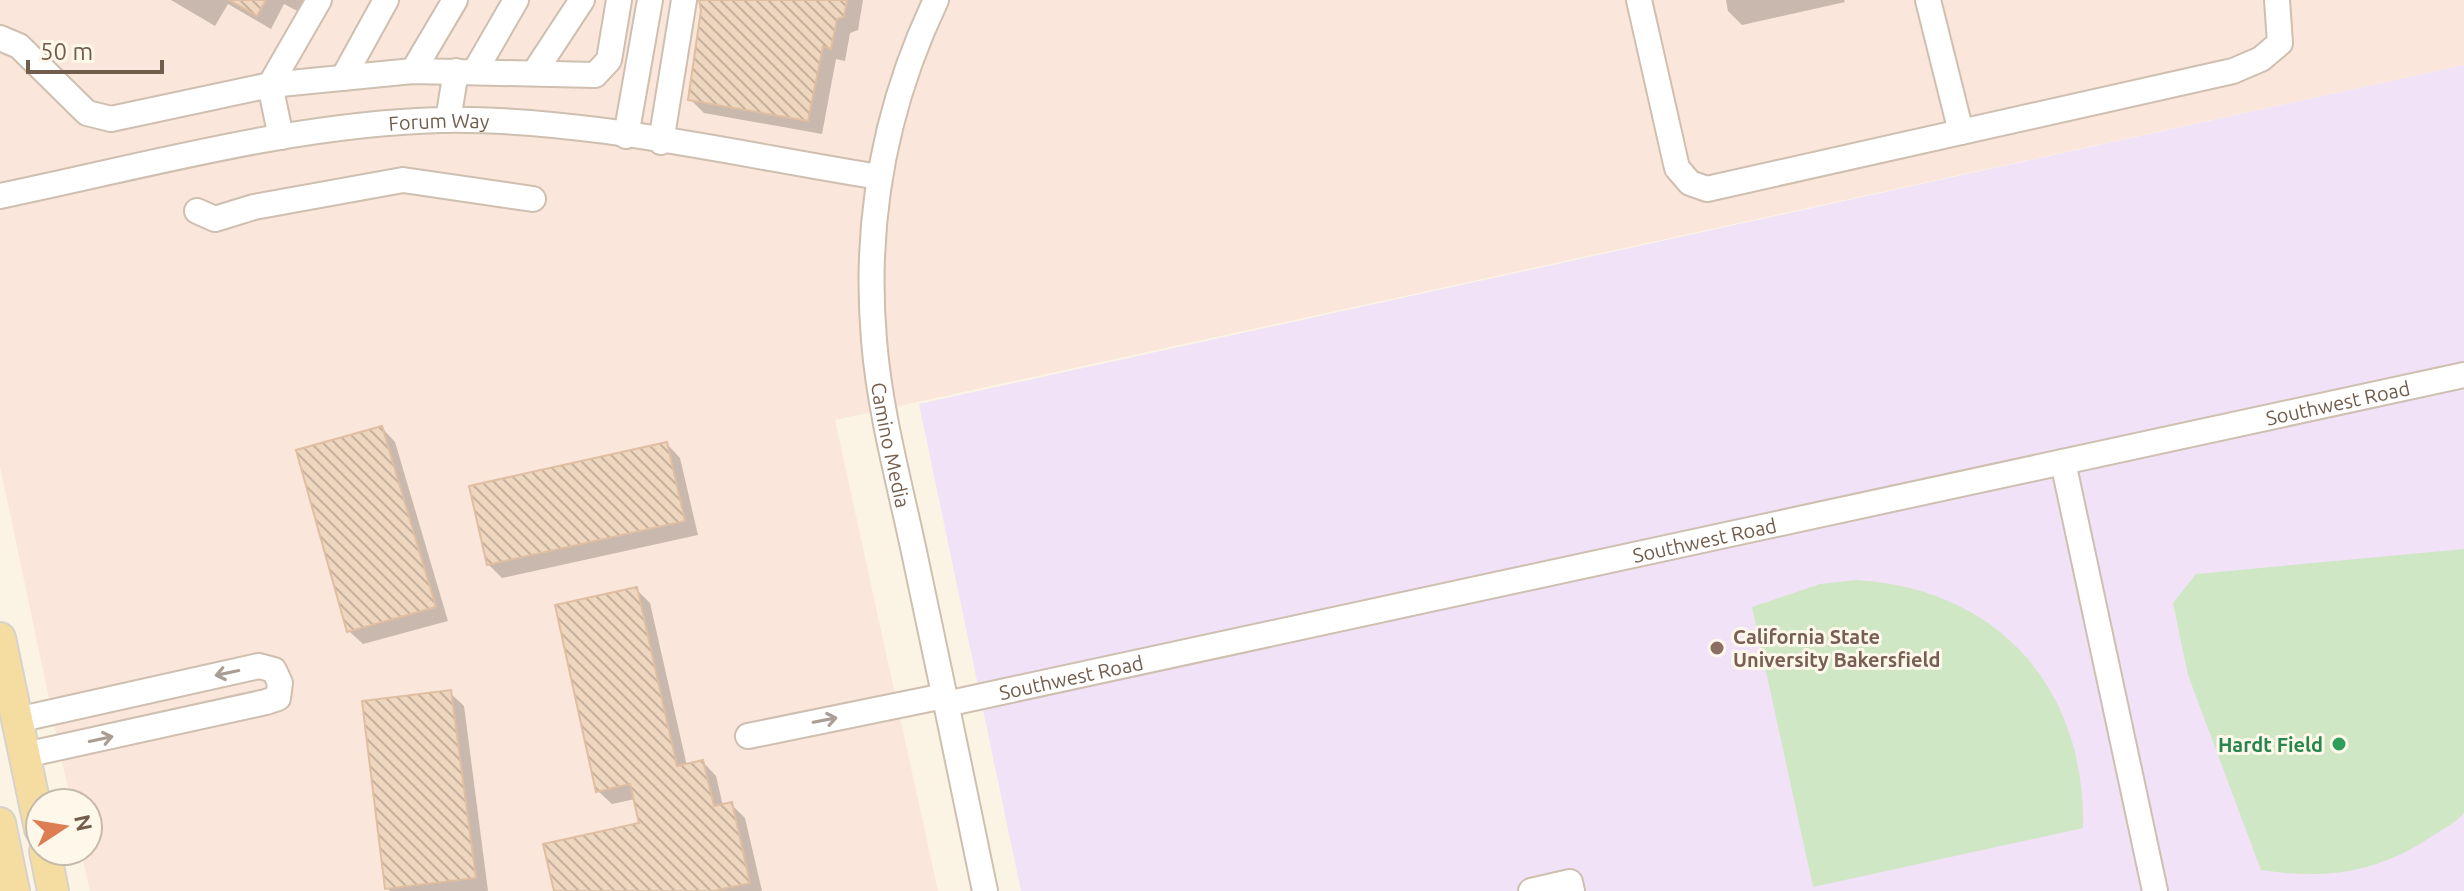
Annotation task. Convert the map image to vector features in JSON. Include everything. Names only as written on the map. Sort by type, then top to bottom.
[{"type":"main road","points":[[0,638],[31,787]]},
{"type":"main road","points":[[0,823],[14,891]]},
{"type":"main road","points":[[48,867],[53,891]]},
{"type":"street","points":[[281,137],[270,85],[319,0]]},
{"type":"street","points":[[343,78],[386,0]]},
{"type":"street","points":[[413,71],[455,0]]},
{"type":"street","points":[[448,120],[465,71],[516,0]]},
{"type":"street","points":[[534,73],[582,0]]},
{"type":"street","points":[[0,38],[19,46],[87,113],[111,119],[270,85],[413,71],[595,75],[609,60],[619,0]]},
{"type":"street","points":[[626,136],[650,0]]},
{"type":"street","points":[[661,142],[684,0]]},
{"type":"street","name":"Camino Media","points":[[936,0],[903,81],[879,177],[871,259],[874,342],[985,891]]},
{"type":"street","points":[[1639,0],[1677,168],[1690,183],[1707,189],[2233,71],[2261,59],[2280,43],[2277,0]]},
{"type":"street","points":[[1928,0],[1961,132]]},
{"type":"street","name":"Forum Way","points":[[0,196],[281,137],[380,123],[448,120],[538,124],[879,177]]},
{"type":"street","points":[[197,211],[215,219],[267,204],[403,180],[533,199]]},
{"type":"street","name":"Southwest Road","points":[[748,736],[945,700],[2464,375]]},
{"type":"street","points":[[2063,462],[2155,891]]},
{"type":"street","points":[[17,720],[259,666],[274,670],[280,683],[278,698],[266,702],[25,755]]},
{"type":"street","points":[[1531,891],[1570,882],[1572,891]]},
{"type":"shaded area","points":[[0,0],[2464,0],[2464,65],[835,420],[938,891],[90,891],[85,867],[104,867],[104,787],[68,787],[0,466]]},
{"type":"shaded area","name":"California State University Bakersfield","points":[[2464,65],[2464,891],[1021,891],[919,404]]},
{"type":"green space","name":"Hardt Field","points":[[2464,549],[2464,813],[2454,823],[2413,848],[2372,865],[2308,874],[2261,870],[2188,675],[2173,603],[2196,574]]},
{"type":"green space","points":[[1856,580],[1906,587],[1951,602],[1991,625],[2024,654],[2050,690],[2069,731],[2080,777],[2083,828],[1813,887],[1752,607],[1820,584]]},
{"type":"building","points":[[229,0],[266,0],[257,16]]},
{"type":"building","points":[[699,0],[847,0],[844,17],[837,19],[831,49],[823,46],[808,121],[688,100],[701,10]]},
{"type":"building","points":[[382,426],[436,607],[347,632],[296,450]]},
{"type":"building","points":[[667,442],[685,521],[487,565],[469,486]]},
{"type":"building","points":[[637,587],[677,766],[703,760],[714,806],[732,802],[750,883],[713,891],[554,891],[543,844],[639,823],[630,784],[596,792],[555,605]]},
{"type":"building","points":[[451,690],[476,878],[385,889],[362,701]]},
{"type":"place","name":"California State University Bakersfield","points":[[1717,648]]},
{"type":"place","name":"Hardt Field","points":[[2339,744]]}]
